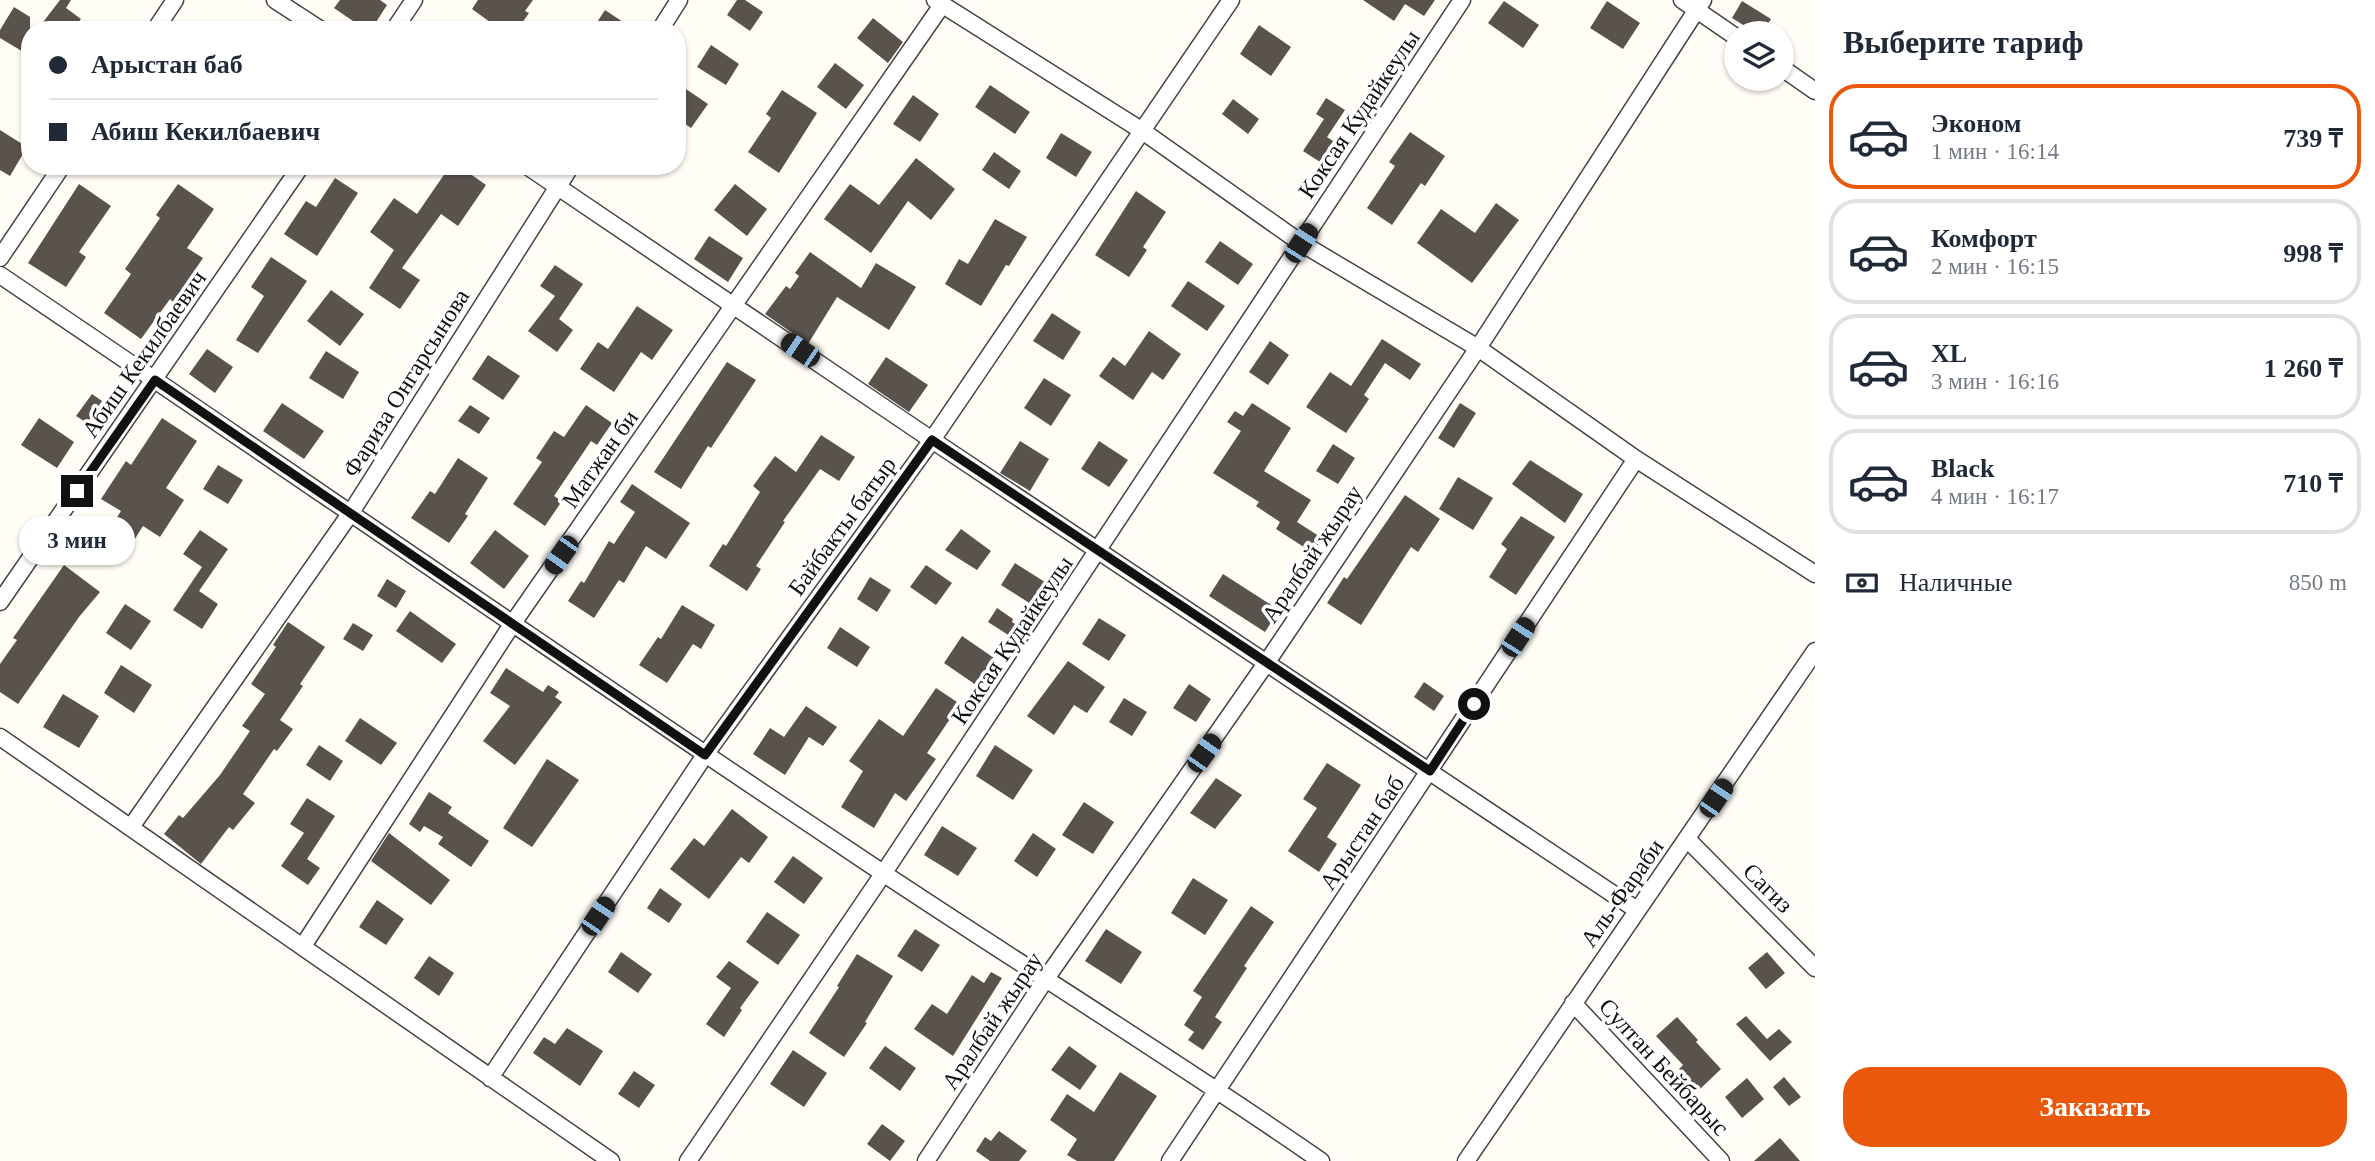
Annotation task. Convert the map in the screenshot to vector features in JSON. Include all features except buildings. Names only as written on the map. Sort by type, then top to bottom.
[{"type":"street","points":[[161,21],[175,0]]},
{"type":"street","points":[[275,0],[307,21]]},
{"type":"street","points":[[400,21],[414,0]]},
{"type":"street","points":[[666,21],[679,0]]},
{"type":"street","name":"Байбакты батыр","points":[[490,1078],[705,755],[932,440],[1231,0]]},
{"type":"street","name":"Коксая Кудайкеулы","points":[[688,1161],[884,874],[1462,0]]},
{"type":"street","points":[[1682,0],[1700,5],[1724,26]]},
{"type":"street","points":[[938,3],[1141,130],[1301,243],[1478,348],[1636,459],[1815,573]]},
{"type":"street","name":"Матжан би","points":[[303,946],[513,623],[735,305],[938,3]]},
{"type":"street","name":"Аралбай жырау","points":[[926,1161],[1045,980],[1267,662],[1478,348],[1700,5]]},
{"type":"street","points":[[1794,76],[1815,90]]},
{"type":"street","points":[[0,258],[56,175]]},
{"type":"street","name":"Абиш Кекилбаевич","points":[[0,602],[295,175]]},
{"type":"street","points":[[540,175],[1637,911]]},
{"type":"street","name":"Фариза Онгарсынова","points":[[131,827],[350,513],[565,175]]},
{"type":"street","points":[[0,275],[705,755],[1045,980],[1219,1090],[1321,1161]]},
{"type":"street","name":"Арыстан баб","points":[[1170,1161],[1636,459]]},
{"type":"street","name":"Аль-Фараби","points":[[1466,1161],[1815,651]]},
{"type":"street","points":[[0,737],[611,1161]]},
{"type":"street","name":"Сагиз","points":[[1688,840],[1815,968]]},
{"type":"street","name":"Султан Бейбарыс","points":[[1573,1003],[1721,1161]]},
{"type":"route","points":[[77,491],[155,380],[705,755],[932,440],[1430,771],[1474,704]]}]
